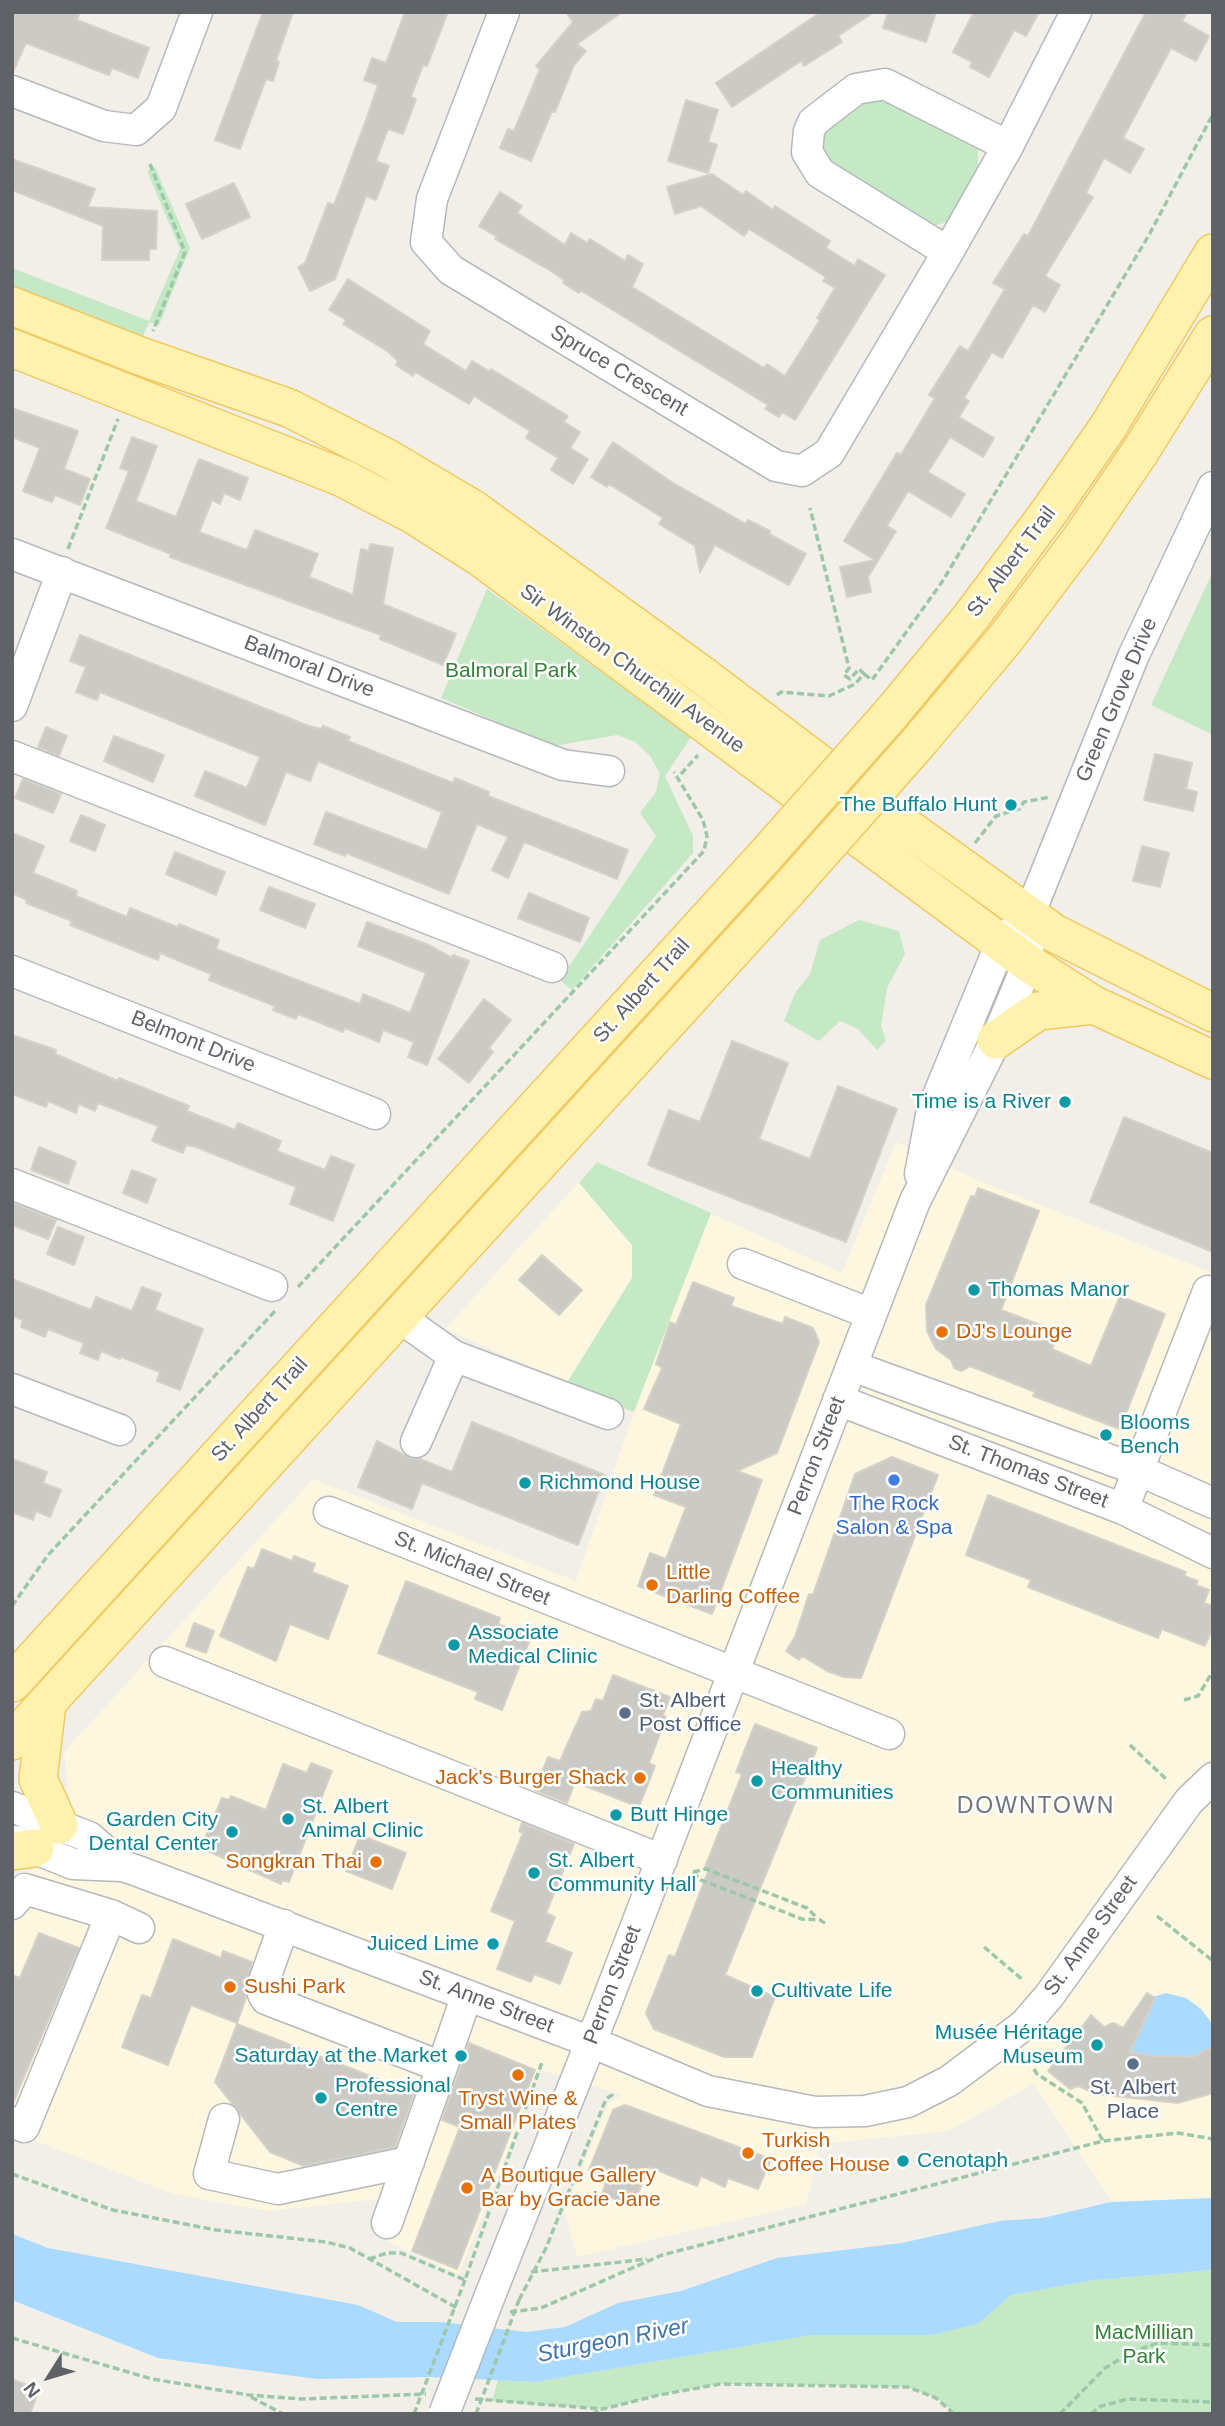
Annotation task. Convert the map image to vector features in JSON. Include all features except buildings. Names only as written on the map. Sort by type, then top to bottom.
[{"type":"main road","name":"St. Albert Trail","points":[[15,1678],[765,856],[889,716],[971,617],[1049,512],[1108,427],[1213,253]]},
{"type":"main road","name":"Sir Winston Churchill Avenue","points":[[12,306],[140,356],[289,408],[387,458],[473,509],[702,675],[853,789],[1054,933],[1213,1013]]},
{"type":"main road","name":"St. Albert Trail","points":[[12,1741],[789,890],[918,743],[1006,638],[1080,540],[1140,452],[1213,335]]},
{"type":"main road","name":"Sir Winston Churchill Avenue","points":[[12,348],[343,478],[412,514],[481,558],[1014,953],[1094,1004],[1213,1060]]},
{"type":"main road","points":[[996,1041],[1038,1012],[1094,1004]]},
{"type":"main road","points":[[30,1841],[47,1704]]},
{"type":"street","points":[[12,91],[104,126],[136,130],[161,108],[197,12]]},
{"type":"street","name":"Spruce Crescent","points":[[504,12],[432,200],[426,242],[451,270],[776,466],[802,471],[828,453],[948,252],[1007,146],[1076,12]]},
{"type":"street","points":[[948,252],[820,173],[807,152],[809,131],[813,122],[856,89],[885,84],[1007,146]]},
{"type":"street","name":"Green Grove Drive","points":[[1029,915],[1133,657],[1213,487]]},
{"type":"street","name":"Balmoral Drive","points":[[12,554],[65,561],[563,765],[609,771]]},
{"type":"street","points":[[12,706],[65,561]]},
{"type":"street","points":[[12,755],[552,967]]},
{"type":"street","name":"Perron Street","points":[[915,1201],[932,1110],[1014,953],[1029,915]]},
{"type":"street","name":"Perron Street","points":[[447,2402],[497,2303],[591,2042],[915,1201],[996,1041],[1014,953]]},
{"type":"street","name":"Belmont Drive","points":[[12,971],[375,1114]]},
{"type":"street","points":[[12,1184],[284,1292]]},
{"type":"street","points":[[743,1264],[872,1314]]},
{"type":"street","points":[[1124,1509],[1210,1292]]},
{"type":"street","points":[[399,1317],[454,1356],[604,1424]]},
{"type":"street","points":[[416,1442],[454,1356]]},
{"type":"street","name":"St. Thomas Street","points":[[852,1366],[1138,1469],[1213,1503]]},
{"type":"street","points":[[12,1389],[120,1430]]},
{"type":"street","points":[[520,1400],[570,1410]]},
{"type":"street","name":"St. Thomas Street","points":[[838,1400],[1124,1509],[1213,1553]]},
{"type":"street","name":"St. Michael Street","points":[[329,1512],[889,1734]]},
{"type":"street","points":[[165,1662],[662,1860]]},
{"type":"street","name":"St. Anne Street","points":[[12,1807],[30,1841],[89,1837],[122,1866],[591,2042],[708,2091],[815,2112],[865,2111],[908,2102],[949,2081],[1024,2025],[1049,1996],[1189,1801],[1213,1778]]},
{"type":"street","points":[[12,1905],[25,1889],[111,1915],[139,1928]]},
{"type":"street","points":[[12,2122],[24,2127],[111,1915]]},
{"type":"street","points":[[284,1925],[263,1984],[262,1994],[266,1999],[442,2067]]},
{"type":"street","points":[[387,2223],[467,1995]]},
{"type":"street","points":[[224,2119],[209,2174],[278,2189],[409,2162]]},
{"type":"path","points":[[810,508],[849,667],[844,675],[850,679],[859,669],[872,680],[942,582],[1149,235],[1213,114]]},
{"type":"path","points":[[149,339],[186,252],[150,164]]},
{"type":"path","points":[[65,561],[122,408]]},
{"type":"path","points":[[774,698],[781,692],[829,696],[855,684],[864,674]]},
{"type":"path","points":[[681,774],[706,745]]},
{"type":"path","points":[[12,1606],[48,1555],[284,1292],[704,851],[707,836],[703,820],[674,772]]},
{"type":"path","points":[[974,844],[996,816],[1018,809],[1024,802],[1052,797]]},
{"type":"path","points":[[1184,1700],[1198,1696],[1213,1671]]},
{"type":"path","points":[[1130,1745],[1166,1779]]},
{"type":"path","points":[[818,1919],[802,1919],[701,1880],[693,1872],[706,1869],[807,1908],[828,1925]]},
{"type":"path","points":[[1157,1916],[1213,1961]]},
{"type":"path","points":[[984,1947],[1023,1980]]},
{"type":"path","points":[[414,2414],[465,2280],[542,2062]]},
{"type":"path","points":[[1034,2069],[1082,2103],[1103,2141]]},
{"type":"path","points":[[476,2414],[497,2303],[531,2272],[545,2248],[606,2099],[612,2095],[611,2091]]},
{"type":"path","points":[[531,2272],[652,2259],[1103,2141],[1178,2133],[1213,2139]]},
{"type":"path","points":[[12,2174],[113,2210],[216,2230],[326,2242],[350,2248],[444,2303],[497,2303],[529,2312],[652,2259]]},
{"type":"path","points":[[369,2259],[387,2253],[401,2253],[465,2280]]},
{"type":"path","points":[[12,2338],[152,2379],[249,2395],[603,2409]]},
{"type":"path","points":[[1060,2414],[1105,2368],[1134,2351],[1159,2343],[1213,2345]]},
{"type":"path","points":[[592,2414],[659,2395],[720,2384],[908,2387],[936,2398],[954,2414]]},
{"type":"path","points":[[249,2395],[283,2414]]},
{"type":"path","points":[[1091,2414],[1101,2406],[1128,2399],[1213,2402]]},
{"type":"shaded area","points":[[896,1142],[977,1180],[1213,1273],[1213,2198],[1112,2202],[1034,2084],[948,2131],[820,2144],[806,2204],[577,2257],[565,2212],[608,2103],[622,2095],[540,2069],[459,2274],[386,2241],[372,2218],[379,2199],[268,2211],[174,2194],[12,2132],[12,1880],[32,1870],[68,1786],[64,1752],[313,1479],[576,1581],[634,1412],[445,1329],[597,1162],[842,1273]]},
{"type":"green space","points":[[887,97],[967,137],[978,150],[978,167],[951,221],[933,226],[827,160],[823,145],[826,129],[870,98]]},
{"type":"green space","points":[[155,167],[190,248],[159,325],[149,322],[140,343],[12,294],[12,268],[149,321],[180,249],[147,171]]},
{"type":"green space","points":[[1213,571],[1213,735],[1151,705]]},
{"type":"green space","name":"Balmoral Park","points":[[487,589],[691,737],[665,776],[693,836],[693,853],[572,990],[560,980],[656,836],[640,813],[656,792],[660,773],[650,756],[635,742],[617,735],[554,746],[441,698]]},
{"type":"green space","points":[[859,920],[899,931],[905,954],[887,988],[881,1026],[886,1041],[877,1050],[858,1029],[840,1021],[819,1041],[784,1021],[795,993],[810,974],[820,940]]},
{"type":"green space","points":[[597,1162],[711,1213],[634,1412],[566,1384],[632,1278],[632,1245],[579,1183]]},
{"type":"green space","name":"MacMillian Park","points":[[1213,2270],[1213,2414],[957,2414],[936,2398],[908,2387],[769,2384],[720,2384],[603,2409],[492,2401],[498,2380],[535,2382],[811,2335],[932,2335],[978,2324],[1011,2295],[1095,2280]]},
{"type":"water","points":[[1166,1993],[1186,1998],[1201,2009],[1213,2025],[1213,2047],[1192,2057],[1152,2056],[1130,2052],[1142,2027],[1149,1998]]},
{"type":"water","name":"Sturgeon River","points":[[1213,2198],[1213,2270],[1095,2280],[1011,2295],[978,2324],[932,2335],[811,2335],[535,2382],[429,2377],[317,2379],[158,2358],[12,2300],[12,2234],[48,2248],[358,2305],[397,2322],[441,2322],[526,2332],[565,2327],[618,2303],[681,2291],[777,2258],[902,2243],[1000,2221],[1043,2218],[1111,2202]]},
{"type":"place","name":"The Buffalo Hunt","points":[[1011,805]]},
{"type":"place","name":"Time is a River","points":[[1065,1102]]},
{"type":"place","name":"Thomas Manor","points":[[974,1290]]},
{"type":"place","name":"DJ's Lounge","points":[[942,1332]]},
{"type":"place","name":"Blooms Bench","points":[[1106,1435]]},
{"type":"place","name":"The Rock Salon & Spa","points":[[894,1480]]},
{"type":"place","name":"Richmond House","points":[[525,1483]]},
{"type":"place","name":"Little Darling Coffee","points":[[652,1585]]},
{"type":"place","name":"Associate Medical Clinic","points":[[454,1645]]},
{"type":"place","name":"St. Albert Post Office","points":[[625,1713]]},
{"type":"place","name":"Jack's Burger Shack","points":[[640,1778]]},
{"type":"place","name":"Healthy Communities","points":[[757,1781]]},
{"type":"place","name":"Butt Hinge","points":[[616,1815]]},
{"type":"place","name":"St. Albert Animal Clinic","points":[[288,1819]]},
{"type":"place","name":"Garden City Dental Center","points":[[232,1832]]},
{"type":"place","name":"Songkran Thai","points":[[376,1862]]},
{"type":"place","name":"St. Albert Community Hall","points":[[534,1873]]},
{"type":"place","name":"Juiced Lime","points":[[493,1944]]},
{"type":"place","name":"Sushi Park","points":[[230,1987]]},
{"type":"place","name":"Cultivate Life","points":[[757,1991]]},
{"type":"place","name":"Musée Héritage Museum","points":[[1097,2045]]},
{"type":"place","name":"Saturday at the Market","points":[[461,2056]]},
{"type":"place","name":"St. Albert Place","points":[[1133,2064]]},
{"type":"place","name":"Tryst Wine & Small Plates","points":[[518,2075]]},
{"type":"place","name":"Professional Centre","points":[[321,2098]]},
{"type":"place","name":"Turkish Coffee House","points":[[748,2153]]},
{"type":"place","name":"Cenotaph","points":[[903,2161]]},
{"type":"place","name":"A Boutique Gallery Bar by Gracie Jane","points":[[467,2188]]},
{"type":"district","name":"DOWNTOWN","points":[[1036,1807]]}]
